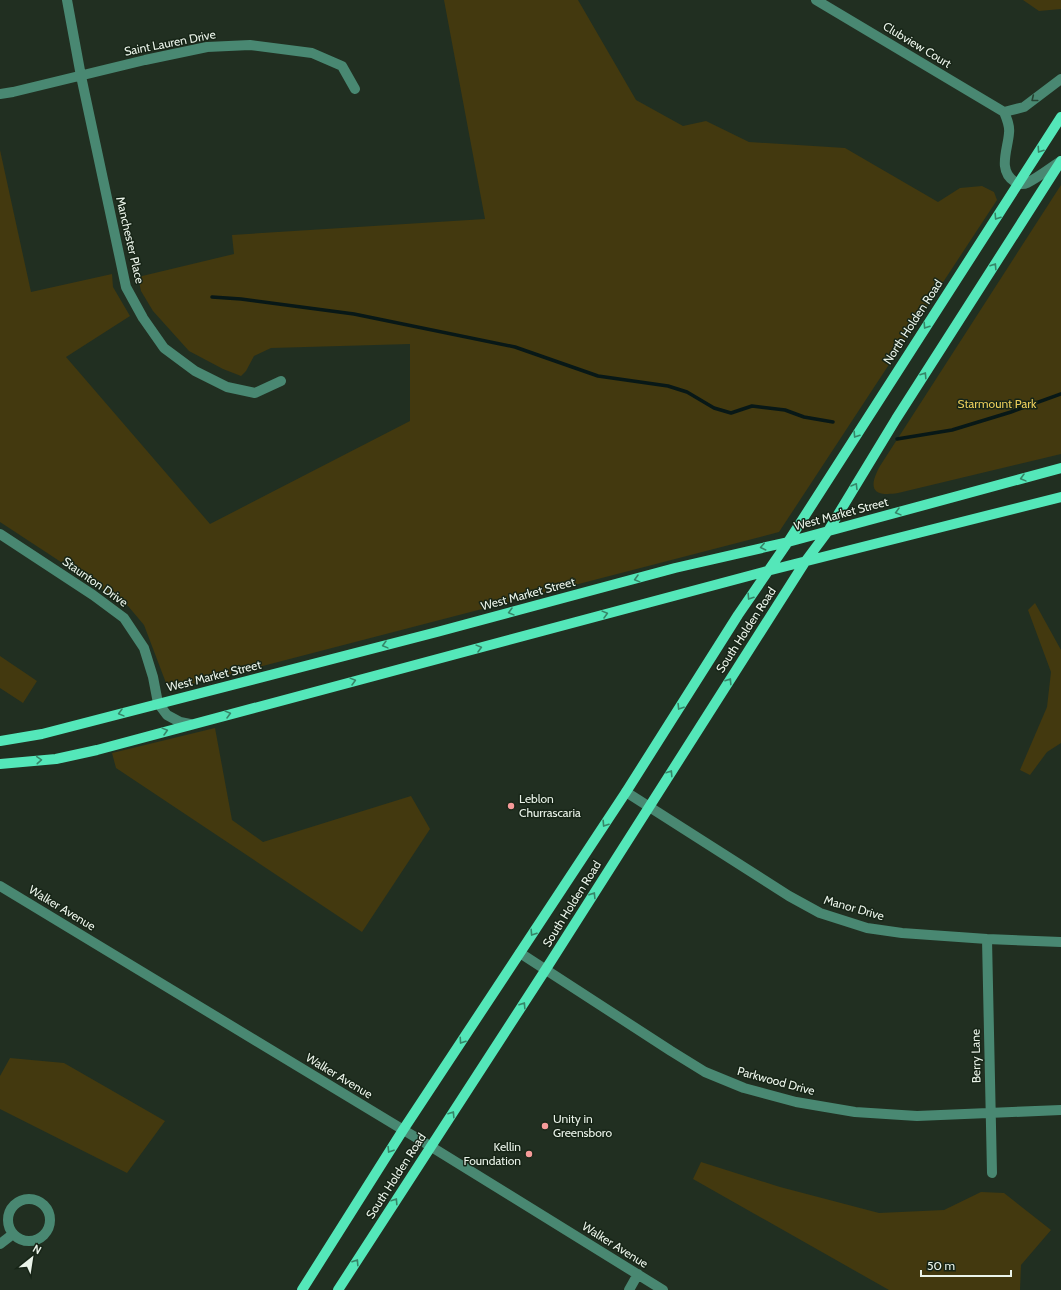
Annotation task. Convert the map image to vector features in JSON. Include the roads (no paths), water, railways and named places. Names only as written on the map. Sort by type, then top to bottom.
[{"type":"main road","name":"North Holden Road","points":[[788,542],[1061,117]]},
{"type":"main road","points":[[828,531],[896,419],[1061,161]]},
{"type":"main road","name":"West Market Street","points":[[0,741],[42,734],[415,638],[676,568],[788,542],[1061,468]]},
{"type":"main road","points":[[0,764],[56,759],[767,571],[1061,497]]},
{"type":"main road","name":"South Holden Road","points":[[338,1290],[546,969],[805,562],[828,531]]},
{"type":"main road","name":"South Holden Road","points":[[302,1290],[402,1130],[626,792],[767,571],[788,542]]},
{"type":"street","name":"Manchester Place","points":[[67,0],[81,76],[126,287],[143,318],[164,348],[195,371],[227,387],[255,393],[281,381]]},
{"type":"street","name":"Clubview Court","points":[[816,0],[1004,112]]},
{"type":"street","name":"Saint Lauren Drive","points":[[0,94],[145,60],[208,47],[252,45],[312,53],[342,66],[355,88]]},
{"type":"street","points":[[1061,78],[1024,107],[1004,112],[1010,132],[1004,160],[1005,169],[1010,179],[1018,184],[1025,184],[1061,161]]},
{"type":"street","name":"Staunton Drive","points":[[0,534],[93,595],[124,618],[144,648],[153,677],[158,703]]},
{"type":"street","points":[[158,703],[168,715],[180,722],[190,724]]},
{"type":"street","name":"Manor Drive","points":[[626,792],[789,896],[820,913],[867,928],[902,933],[1061,942]]},
{"type":"street","name":"Walker Avenue","points":[[0,886],[430,1146],[663,1290]]},
{"type":"street","name":"Berry Lane","points":[[987,939],[992,1173]]},
{"type":"street","name":"Parkwood Drive","points":[[520,953],[670,1051],[705,1072],[744,1088],[796,1102],[855,1112],[917,1116],[1061,1110]]},
{"type":"street","points":[[30,1199],[43,1205],[49,1216],[48,1229],[44,1235],[32,1241],[19,1239],[13,1234],[8,1222],[8,1215],[11,1208],[16,1203],[30,1199]]},
{"type":"street","points":[[0,1244],[13,1234]]},
{"type":"street","points":[[629,1290],[638,1274]]},
{"type":"waterway","points":[[212,297],[241,299],[354,314],[515,347],[598,376],[668,386],[687,392],[714,408],[731,413],[752,406],[785,410],[804,417],[833,422]]},
{"type":"waterway","points":[[897,439],[952,430],[1011,412],[1061,394]]},
{"type":"place","name":"Leblon Churrascaria","points":[[511,806]]},
{"type":"place","name":"Unity in Greensboro","points":[[545,1126]]},
{"type":"place","name":"Kellin Foundation","points":[[529,1154]]},
{"type":"park label","name":"Starmount Park","points":[[997,404]]}]
